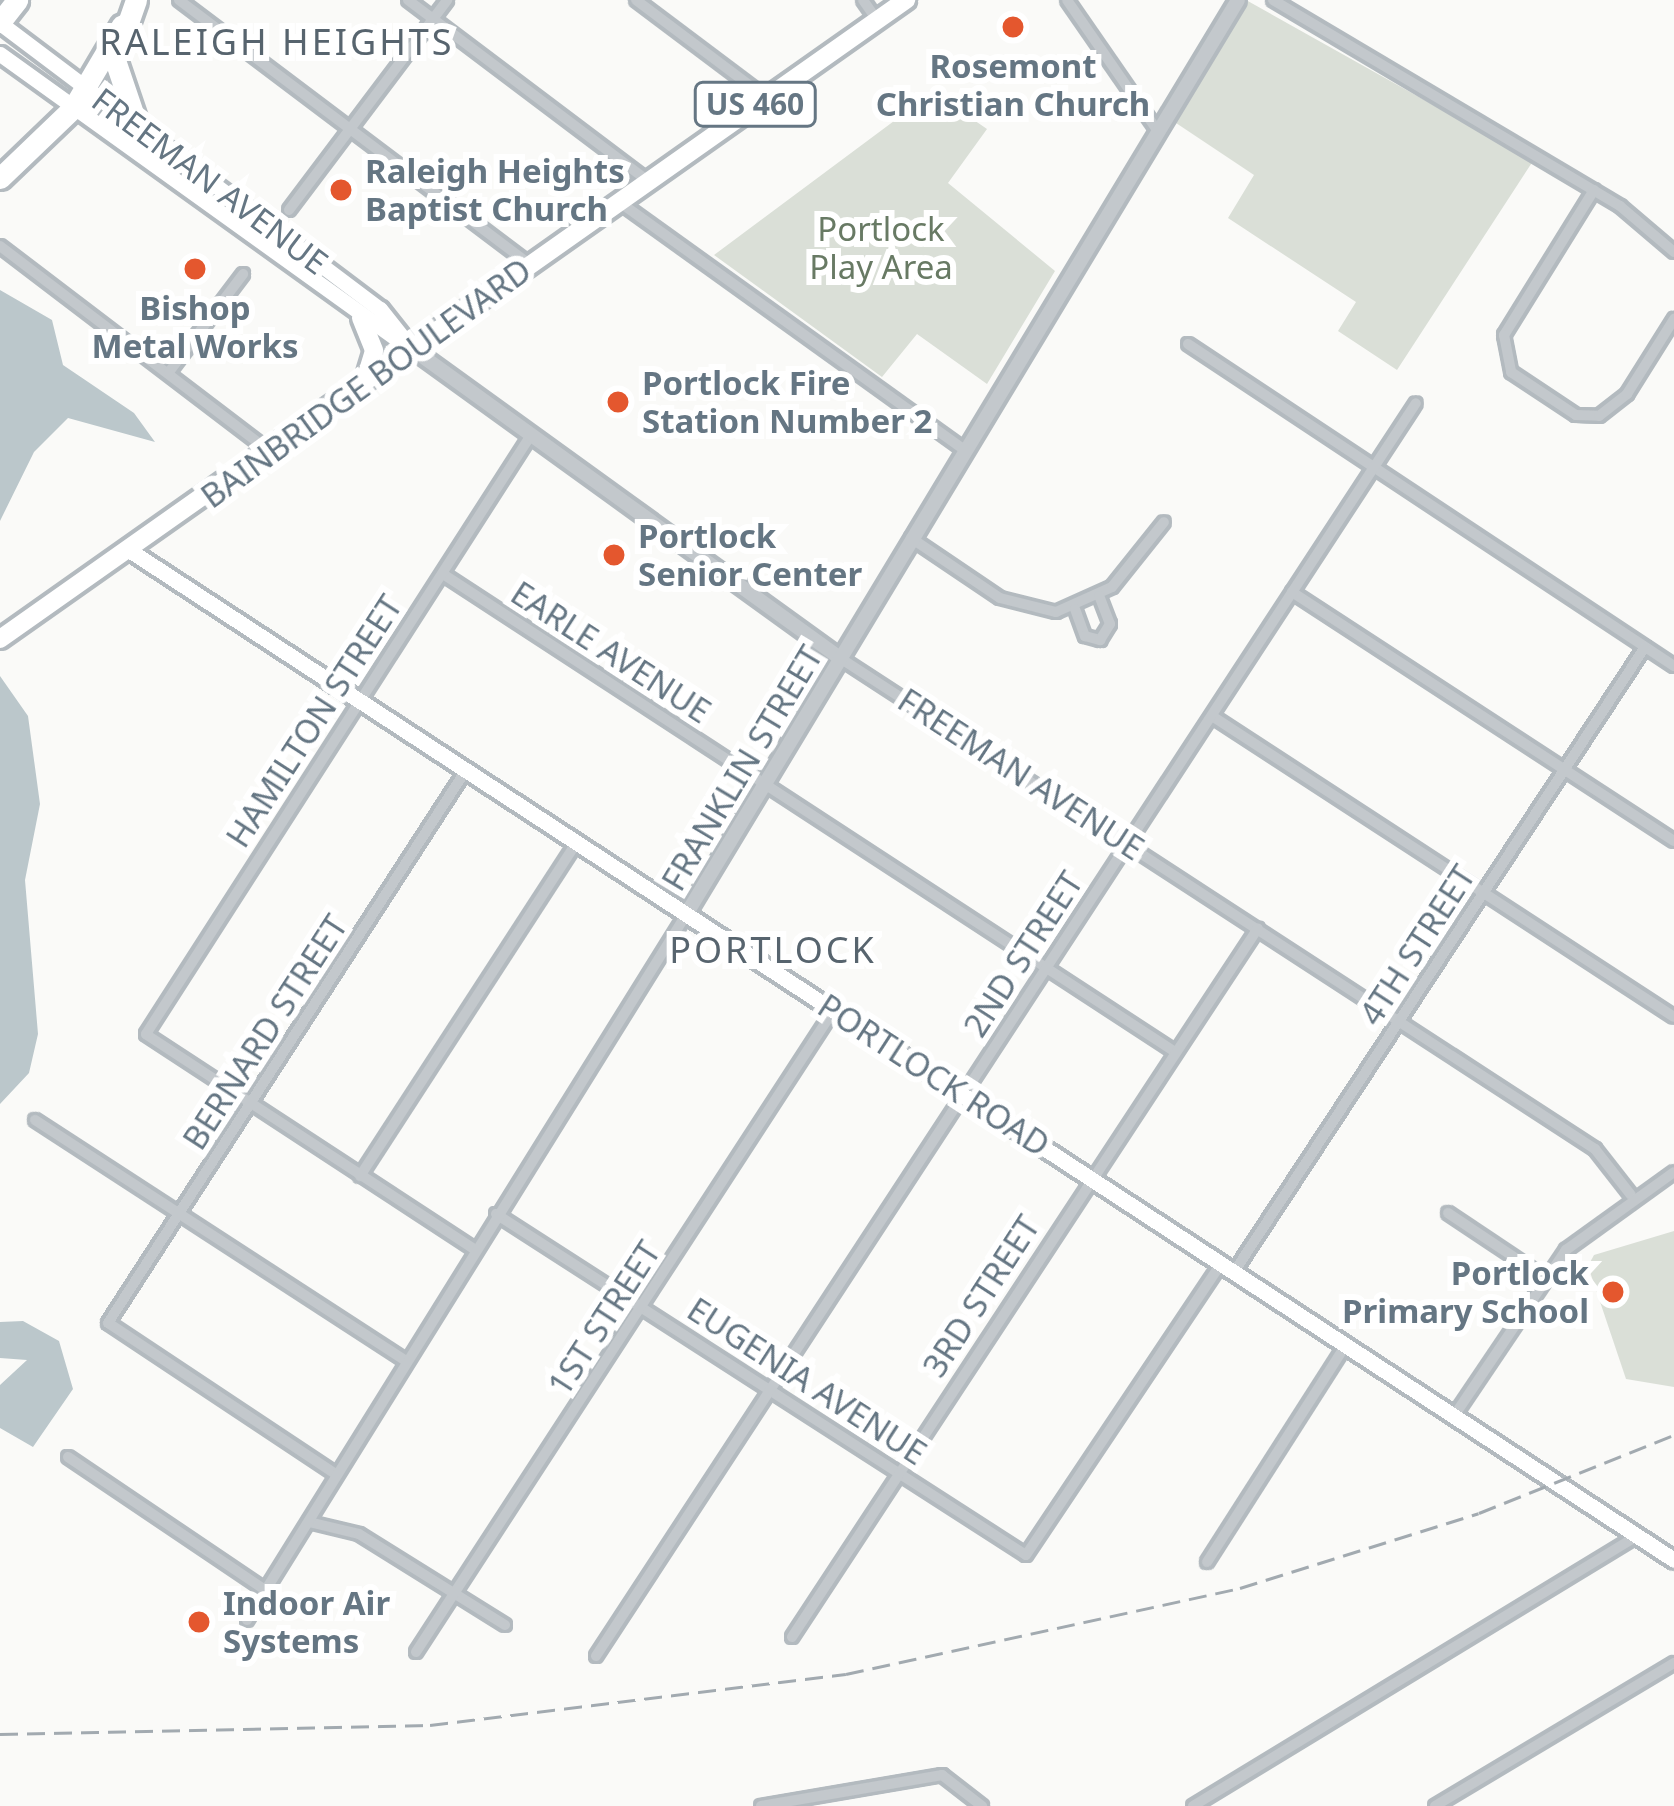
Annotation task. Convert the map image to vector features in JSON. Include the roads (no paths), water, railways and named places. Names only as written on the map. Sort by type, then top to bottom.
[{"type":"highway","points":[[0,22],[17,0]]},
{"type":"highway","points":[[0,178],[73,108],[136,0]]},
{"type":"highway","points":[[122,25],[117,81],[137,125]]},
{"type":"main road","name":"BAINBRIDGE BOULEVARD","points":[[0,639],[132,552],[364,382],[906,0]]},
{"type":"main road","name":"FREEMAN AVENUE","points":[[0,22],[380,309],[412,348]]},
{"type":"main road","name":"FREEMAN AVENUE","points":[[0,54],[361,318],[412,348]]},
{"type":"main road","points":[[361,318],[374,351],[364,382]]},
{"type":"main road","name":"PORTLOCK ROAD","points":[[132,552],[1092,1176],[1345,1346],[1456,1413],[1674,1560]]},
{"type":"street","points":[[179,0],[530,265]]},
{"type":"street","points":[[408,0],[648,181]]},
{"type":"street","points":[[290,210],[447,0]]},
{"type":"street","points":[[636,0],[765,97]]},
{"type":"street","points":[[863,0],[877,20]]},
{"type":"street","points":[[1067,0],[1157,130]]},
{"type":"street","name":"FRANKLIN STREET","points":[[247,1620],[473,1249],[687,913],[1238,0]]},
{"type":"street","points":[[1274,0],[1594,190],[1674,252]]},
{"type":"street","points":[[1594,190],[1504,335],[1511,373],[1576,415],[1599,416],[1628,394],[1674,320]]},
{"type":"street","points":[[618,201],[963,449]]},
{"type":"street","points":[[0,246],[270,451]]},
{"type":"street","points":[[170,372],[243,274]]},
{"type":"street","points":[[1188,344],[1674,666]]},
{"type":"street","name":"FREEMAN AVENUE","points":[[412,348],[529,438],[840,658],[1595,1149],[1631,1195]]},
{"type":"street","name":"2ND STREET","points":[[596,1655],[1416,403]]},
{"type":"street","name":"HAMILTON STREET","points":[[251,1103],[146,1034],[529,438]]},
{"type":"street","points":[[911,538],[1000,598],[1075,609],[1099,596],[1164,522]]},
{"type":"street","name":"EARLE AVENUE","points":[[443,574],[1172,1050]]},
{"type":"street","points":[[1292,592],[1674,841]]},
{"type":"street","points":[[1075,609],[1085,636],[1100,640],[1110,624],[1099,596]]},
{"type":"street","name":"4TH STREET","points":[[1026,1556],[1400,1022],[1645,647]]},
{"type":"street","points":[[1211,716],[1674,1017]]},
{"type":"street","name":"BERNARD STREET","points":[[334,1473],[107,1323],[466,770]]},
{"type":"street","points":[[361,1176],[576,844]]},
{"type":"street","name":"3RD STREET","points":[[792,1636],[1172,1050],[1258,928]]},
{"type":"street","name":"1ST STREET","points":[[416,1652],[833,1011]]},
{"type":"street","points":[[251,1103],[473,1249]]},
{"type":"street","points":[[34,1120],[406,1361]]},
{"type":"street","points":[[1456,1413],[1546,1279],[1631,1195],[1674,1172]]},
{"type":"street","points":[[1448,1213],[1546,1279]]},
{"type":"street","name":"EUGENIA AVENUE","points":[[496,1214],[1026,1556]]},
{"type":"street","points":[[1207,1562],[1345,1346]]},
{"type":"street","points":[[68,1457],[265,1590]]},
{"type":"street","points":[[309,1522],[359,1534],[455,1589],[505,1625]]},
{"type":"street","points":[[1193,1806],[1637,1536]]},
{"type":"street","points":[[1435,1806],[1674,1663]]},
{"type":"street","points":[[760,1806],[942,1775],[970,1790],[982,1806]]},
{"type":"railway","points":[[0,1734],[430,1725],[846,1674],[1240,1588],[1479,1513],[1674,1435]]},
{"type":"place","name":"Rosemont Christian Church","points":[[1013,27]]},
{"type":"place","name":"Raleigh Heights Baptist Church","points":[[341,190]]},
{"type":"place","name":"Bishop Metal Works","points":[[195,269]]},
{"type":"place","name":"Portlock Fire Station Number 2","points":[[618,402]]},
{"type":"place","name":"Portlock Senior Center","points":[[614,555]]},
{"type":"place","name":"Portlock Primary School","points":[[1613,1292]]},
{"type":"place","name":"Indoor Air Systems","points":[[199,1622]]},
{"type":"district","name":"RALEIGH HEIGHTS","points":[[277,42]]},
{"type":"district","name":"PORTLOCK","points":[[773,950]]},
{"type":"park label","name":"Portlock Play Area","points":[[881,248]]}]
